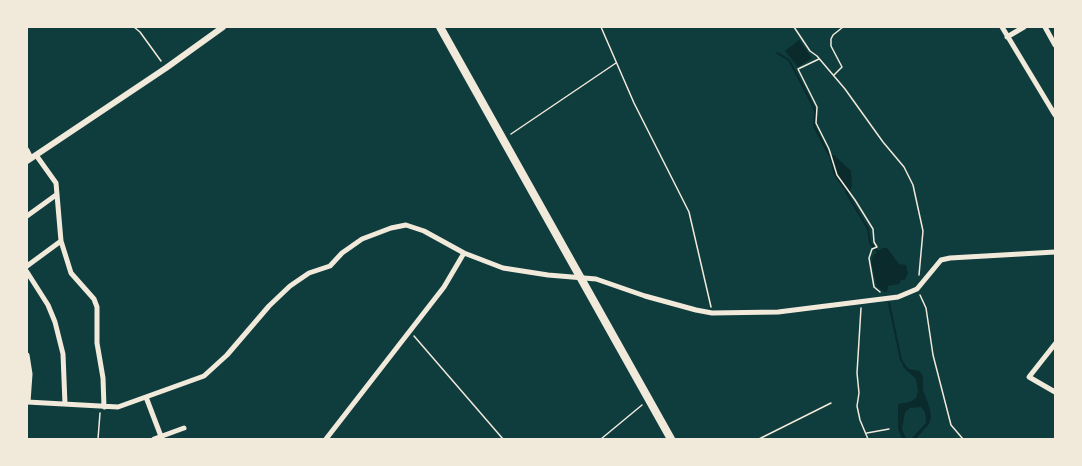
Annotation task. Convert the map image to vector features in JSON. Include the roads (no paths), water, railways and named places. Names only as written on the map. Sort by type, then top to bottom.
[{"type":"main road","points":[[440,27],[671,439]]},
{"type":"street","points":[[31,158],[223,27]]},
{"type":"street","points":[[1002,27],[1055,115]]},
{"type":"street","points":[[1007,37],[1024,27]]},
{"type":"street","points":[[1045,27],[1055,45]]},
{"type":"street","points":[[27,150],[31,158],[56,183],[61,241],[71,273],[94,299],[97,307],[97,343],[103,378],[102,407]]},
{"type":"street","points":[[27,216],[56,195]]},
{"type":"street","points":[[27,355],[30,375],[28,402],[102,407],[125,405],[204,376],[222,361],[269,306],[290,286],[309,273],[330,266],[342,252],[362,239],[406,225],[424,231],[464,253],[503,268],[597,279],[645,296],[712,313],[778,312],[898,297],[917,289],[941,260],[1055,252]]},
{"type":"street","points":[[27,266],[61,241]]},
{"type":"street","points":[[326,439],[444,287],[464,253]]},
{"type":"street","points":[[27,272],[48,305],[55,322],[63,354],[64,404]]},
{"type":"street","points":[[1055,344],[1029,377],[1055,392]]},
{"type":"street","points":[[146,396],[162,438]]},
{"type":"street","points":[[154,439],[162,438],[184,428]]},
{"type":"water","points":[[799,40],[812,58],[798,67],[785,51]]},
{"type":"water","points":[[829,155],[834,155],[851,171],[852,186],[848,195],[834,175]]},
{"type":"water","points":[[882,248],[887,248],[899,264],[906,265],[908,273],[905,280],[901,280],[899,284],[888,286],[887,292],[877,287],[871,262],[873,256]]},
{"type":"water","points":[[904,364],[909,369],[919,371],[923,376],[923,390],[930,409],[929,424],[916,439],[911,439],[926,423],[925,412],[921,407],[910,408],[905,412],[902,429],[906,439],[902,439],[898,429],[898,404],[910,402],[916,398],[918,390],[916,379],[905,369],[902,365]]},
{"type":"waterway","points":[[777,53],[789,60],[809,98],[815,111],[814,126],[829,155]]},
{"type":"waterway","points":[[846,192],[868,229],[870,243],[878,252]]},
{"type":"waterway","points":[[889,303],[901,360],[905,366]]}]
